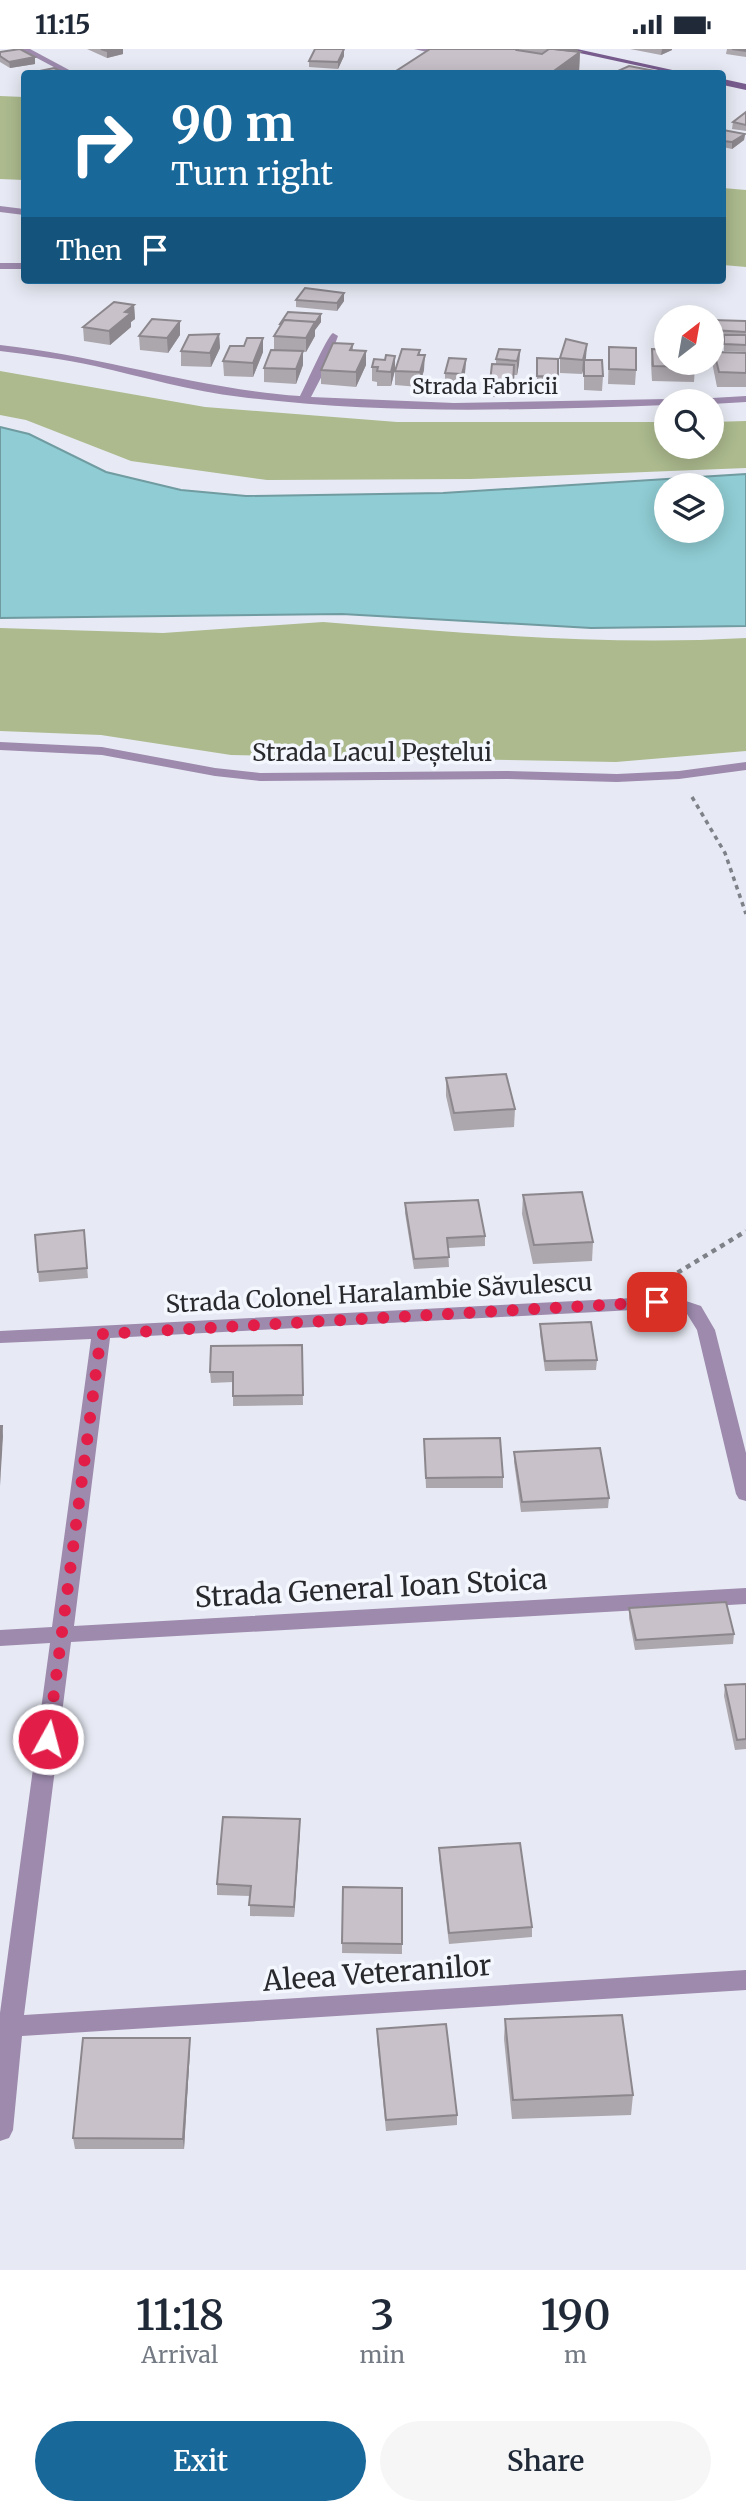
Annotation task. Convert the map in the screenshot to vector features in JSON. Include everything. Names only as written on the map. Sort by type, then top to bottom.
[{"type":"main road","points":[[565,49],[667,70]]},
{"type":"main road","points":[[726,83],[746,87]]},
{"type":"street","points":[[24,49],[65,70]]},
{"type":"street","points":[[421,52],[464,56]]},
{"type":"street","points":[[0,209],[21,212]]},
{"type":"street","points":[[0,266],[21,266]]},
{"type":"street","points":[[303,399],[333,336]]},
{"type":"street","name":"Strada Fabricii","points":[[0,348],[71,357],[227,392],[303,399],[399,406],[497,408],[654,402]]},
{"type":"street","points":[[724,401],[746,400]]},
{"type":"street","name":"Strada Lacul Peștelui","points":[[0,746],[102,751],[215,772],[260,777],[506,775],[617,778],[679,775],[746,767]]},
{"type":"street","name":"Strada Colonel Haralambie Săvulescu","points":[[0,1337],[101,1334],[671,1302],[694,1310],[706,1331],[746,1494]]},
{"type":"street","points":[[0,2130],[2,2076],[12,2026],[101,1334]]},
{"type":"street","name":"Strada General Ioan Stoica","points":[[0,1638],[746,1596]]},
{"type":"street","name":"Aleea Veteranilor","points":[[12,2026],[746,1980]]},
{"type":"path","points":[[679,775],[709,821],[741,893],[746,914]]},
{"type":"path","points":[[642,1303],[668,1278],[746,1231]]},
{"type":"green space","points":[[0,96],[21,97],[21,180],[0,179]]},
{"type":"green space","points":[[726,188],[746,190],[746,267],[726,265]]},
{"type":"green space","points":[[0,371],[205,407],[397,422],[654,422],[654,459],[724,459],[724,422],[746,421],[746,468],[470,479],[267,480],[131,461],[26,420],[0,415]]},
{"type":"green space","points":[[323,622],[587,639],[746,638],[746,751],[616,762],[231,755],[101,735],[0,731],[0,628],[163,633]]},
{"type":"water","points":[[0,427],[29,434],[106,472],[181,490],[246,496],[443,493],[654,480],[654,543],[724,543],[724,475],[746,474],[746,626],[591,628],[342,614],[0,618]]},
{"type":"building","points":[[20,49],[35,57],[9,62],[0,56],[0,52]]},
{"type":"building","points":[[315,49],[344,49],[338,62],[309,61]]},
{"type":"building","points":[[430,49],[518,49],[542,54],[549,49],[580,52],[555,70],[398,70]]},
{"type":"building","points":[[629,66],[650,70],[620,70]]},
{"type":"building","points":[[746,112],[746,125],[733,122]]},
{"type":"building","points":[[726,131],[745,134],[732,142],[726,141]]},
{"type":"building","points":[[305,288],[344,293],[337,303],[296,300]]},
{"type":"building","points":[[114,302],[134,305],[125,312],[131,313],[109,331],[83,327]]},
{"type":"building","points":[[288,312],[321,314],[315,323],[284,320],[280,324]]},
{"type":"building","points":[[152,319],[180,321],[167,338],[139,336]]},
{"type":"building","points":[[284,320],[315,322],[306,338],[274,336]]},
{"type":"building","points":[[724,320],[746,321],[746,332],[724,331]]},
{"type":"building","points":[[219,334],[210,353],[181,351],[189,335]]},
{"type":"building","points":[[724,335],[746,335],[746,345],[724,344]]},
{"type":"building","points":[[247,338],[263,338],[253,363],[223,361],[230,346],[244,346]]},
{"type":"building","points":[[566,339],[587,344],[583,360],[560,358]]},
{"type":"building","points":[[333,343],[353,344],[350,350],[366,351],[356,372],[321,370]]},
{"type":"building","points":[[609,347],[636,348],[636,370],[609,369]]},
{"type":"building","points":[[402,349],[420,350],[418,355],[425,355],[420,372],[395,371]]},
{"type":"building","points":[[499,349],[520,350],[517,361],[496,359]]},
{"type":"building","points":[[271,350],[303,351],[296,369],[264,368]]},
{"type":"building","points":[[724,352],[746,353],[746,373],[724,372]]},
{"type":"building","points":[[386,355],[395,356],[391,372],[377,371],[378,367],[372,367],[374,359],[385,360]]},
{"type":"building","points":[[449,358],[466,359],[462,374],[445,373]]},
{"type":"building","points":[[537,358],[558,359],[558,377],[537,376]]},
{"type":"building","points":[[584,360],[602,360],[603,376],[584,376]]},
{"type":"building","points":[[492,364],[514,365],[513,383],[490,382]]},
{"type":"building","points":[[506,1074],[515,1109],[454,1113],[446,1078]]},
{"type":"building","points":[[582,1192],[593,1242],[534,1245],[523,1195]]},
{"type":"building","points":[[478,1200],[485,1236],[447,1238],[449,1257],[414,1259],[405,1203]]},
{"type":"building","points":[[84,1230],[87,1268],[38,1272],[35,1235]]},
{"type":"building","points":[[591,1322],[597,1360],[545,1361],[540,1324]]},
{"type":"building","points":[[302,1345],[303,1395],[233,1396],[233,1372],[210,1372],[211,1346]]},
{"type":"building","points":[[0,1426],[2,1426],[0,1461]]},
{"type":"building","points":[[500,1438],[503,1477],[426,1478],[424,1439]]},
{"type":"building","points":[[600,1448],[609,1498],[522,1502],[514,1452]]},
{"type":"building","points":[[726,1602],[734,1634],[636,1640],[629,1608]]},
{"type":"building","points":[[746,1684],[746,1739],[737,1740],[725,1685]]},
{"type":"building","points":[[223,1817],[300,1819],[294,1907],[249,1905],[251,1886],[217,1884]]},
{"type":"building","points":[[520,1843],[532,1927],[449,1933],[439,1848]]},
{"type":"building","points":[[343,1887],[402,1888],[402,1944],[342,1943]]},
{"type":"building","points":[[622,2015],[633,2095],[513,2100],[505,2019]]},
{"type":"building","points":[[446,2024],[457,2115],[386,2120],[377,2029]]},
{"type":"building","points":[[83,2038],[190,2038],[183,2139],[73,2138]]},
{"type":"route","points":[[48,1739],[101,1334],[657,1302]]}]
